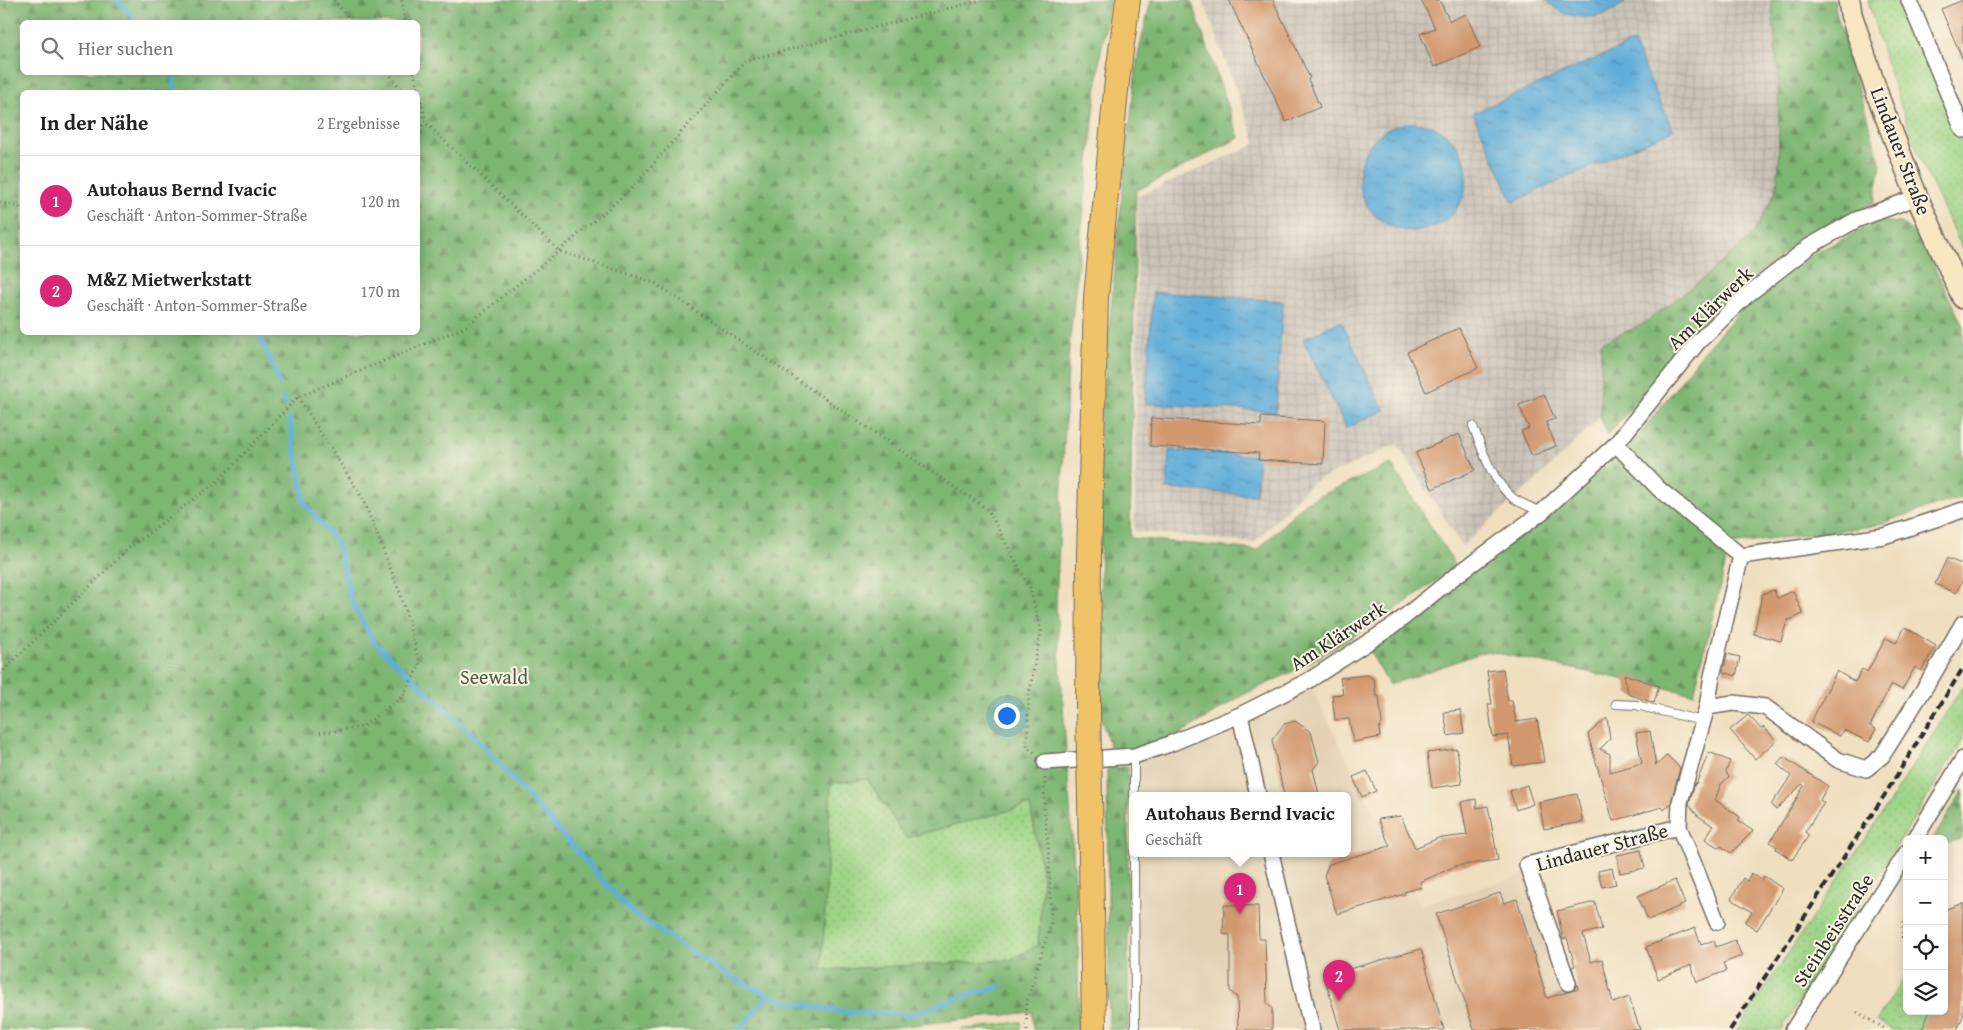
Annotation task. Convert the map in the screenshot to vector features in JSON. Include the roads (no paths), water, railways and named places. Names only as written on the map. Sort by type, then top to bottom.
[{"type":"main road","points":[[1094,1030],[1088,709],[1089,555],[1096,298],[1117,80],[1128,0]]},
{"type":"main road","name":"Lindauer Straße","points":[[1849,0],[1851,14],[1879,99],[1917,197],[1963,298]]},
{"type":"street","points":[[1909,0],[1963,130]]},
{"type":"street","name":"Am Klärwerk","points":[[1045,762],[1134,756],[1167,745],[1240,715],[1308,681],[1393,626],[1454,577],[1542,512],[1616,444],[1698,342],[1746,296],[1810,246],[1856,220],[1917,197]]},
{"type":"street","points":[[1616,444],[1660,489],[1741,556],[1884,536],[1963,510]]},
{"type":"street","name":"Lindauer Straße","points":[[1718,922],[1679,827],[1680,802],[1705,714],[1712,676],[1741,556]]},
{"type":"street","points":[[1705,714],[1733,702],[1765,708],[1838,760],[1866,769],[1882,756],[1963,623]]},
{"type":"street","points":[[1240,715],[1257,792]]},
{"type":"street","points":[[1917,835],[1963,759]]},
{"type":"street","name":"Lindauer Straße","points":[[1568,983],[1528,865],[1679,827]]},
{"type":"street","points":[[1272,857],[1312,1030]]},
{"type":"street","name":"Steinbeisstraße","points":[[1792,1030],[1903,858]]},
{"type":"lane","points":[[1473,426],[1489,468],[1507,492],[1515,500],[1542,512]]},
{"type":"lane","points":[[1616,704],[1705,714]]},
{"type":"lane","points":[[1134,756],[1134,792]]},
{"type":"lane","points":[[1134,857],[1134,1030]]},
{"type":"water","points":[[1546,0],[1627,0],[1608,13],[1586,17],[1565,13],[1555,8]]},
{"type":"water","points":[[1633,42],[1673,130],[1513,202],[1473,113]]},
{"type":"water","points":[[1413,123],[1434,127],[1451,139],[1463,156],[1467,177],[1463,198],[1451,215],[1434,227],[1413,231],[1392,227],[1375,215],[1363,198],[1359,177],[1363,156],[1375,139],[1392,127]]},
{"type":"water","points":[[1153,292],[1283,301],[1276,412],[1145,403]]},
{"type":"water","points":[[1341,321],[1384,410],[1346,428],[1303,339]]},
{"type":"water","points":[[1169,450],[1259,456],[1256,495],[1167,489]]},
{"type":"waterway","points":[[117,0],[137,20]]},
{"type":"waterway","points":[[171,75],[176,90]]},
{"type":"waterway","points":[[259,335],[279,384]]},
{"type":"waterway","points":[[283,398],[285,404]]},
{"type":"waterway","points":[[289,418],[305,504],[337,543],[352,603],[374,642],[475,737],[632,913],[731,977],[782,1001],[843,1012],[910,1015],[961,997],[1000,987]]},
{"type":"waterway","points":[[739,1030],[769,995]]},
{"type":"railway","points":[[1730,1030],[1884,796],[1963,668]]},
{"type":"place","name":"Autohaus Bernd Ivacic","points":[[1240,914]]},
{"type":"place","name":"M&Z Mietwerkstatt","points":[[1339,1001]]},
{"type":"park label","name":"Seewald","points":[[494,677]]}]
